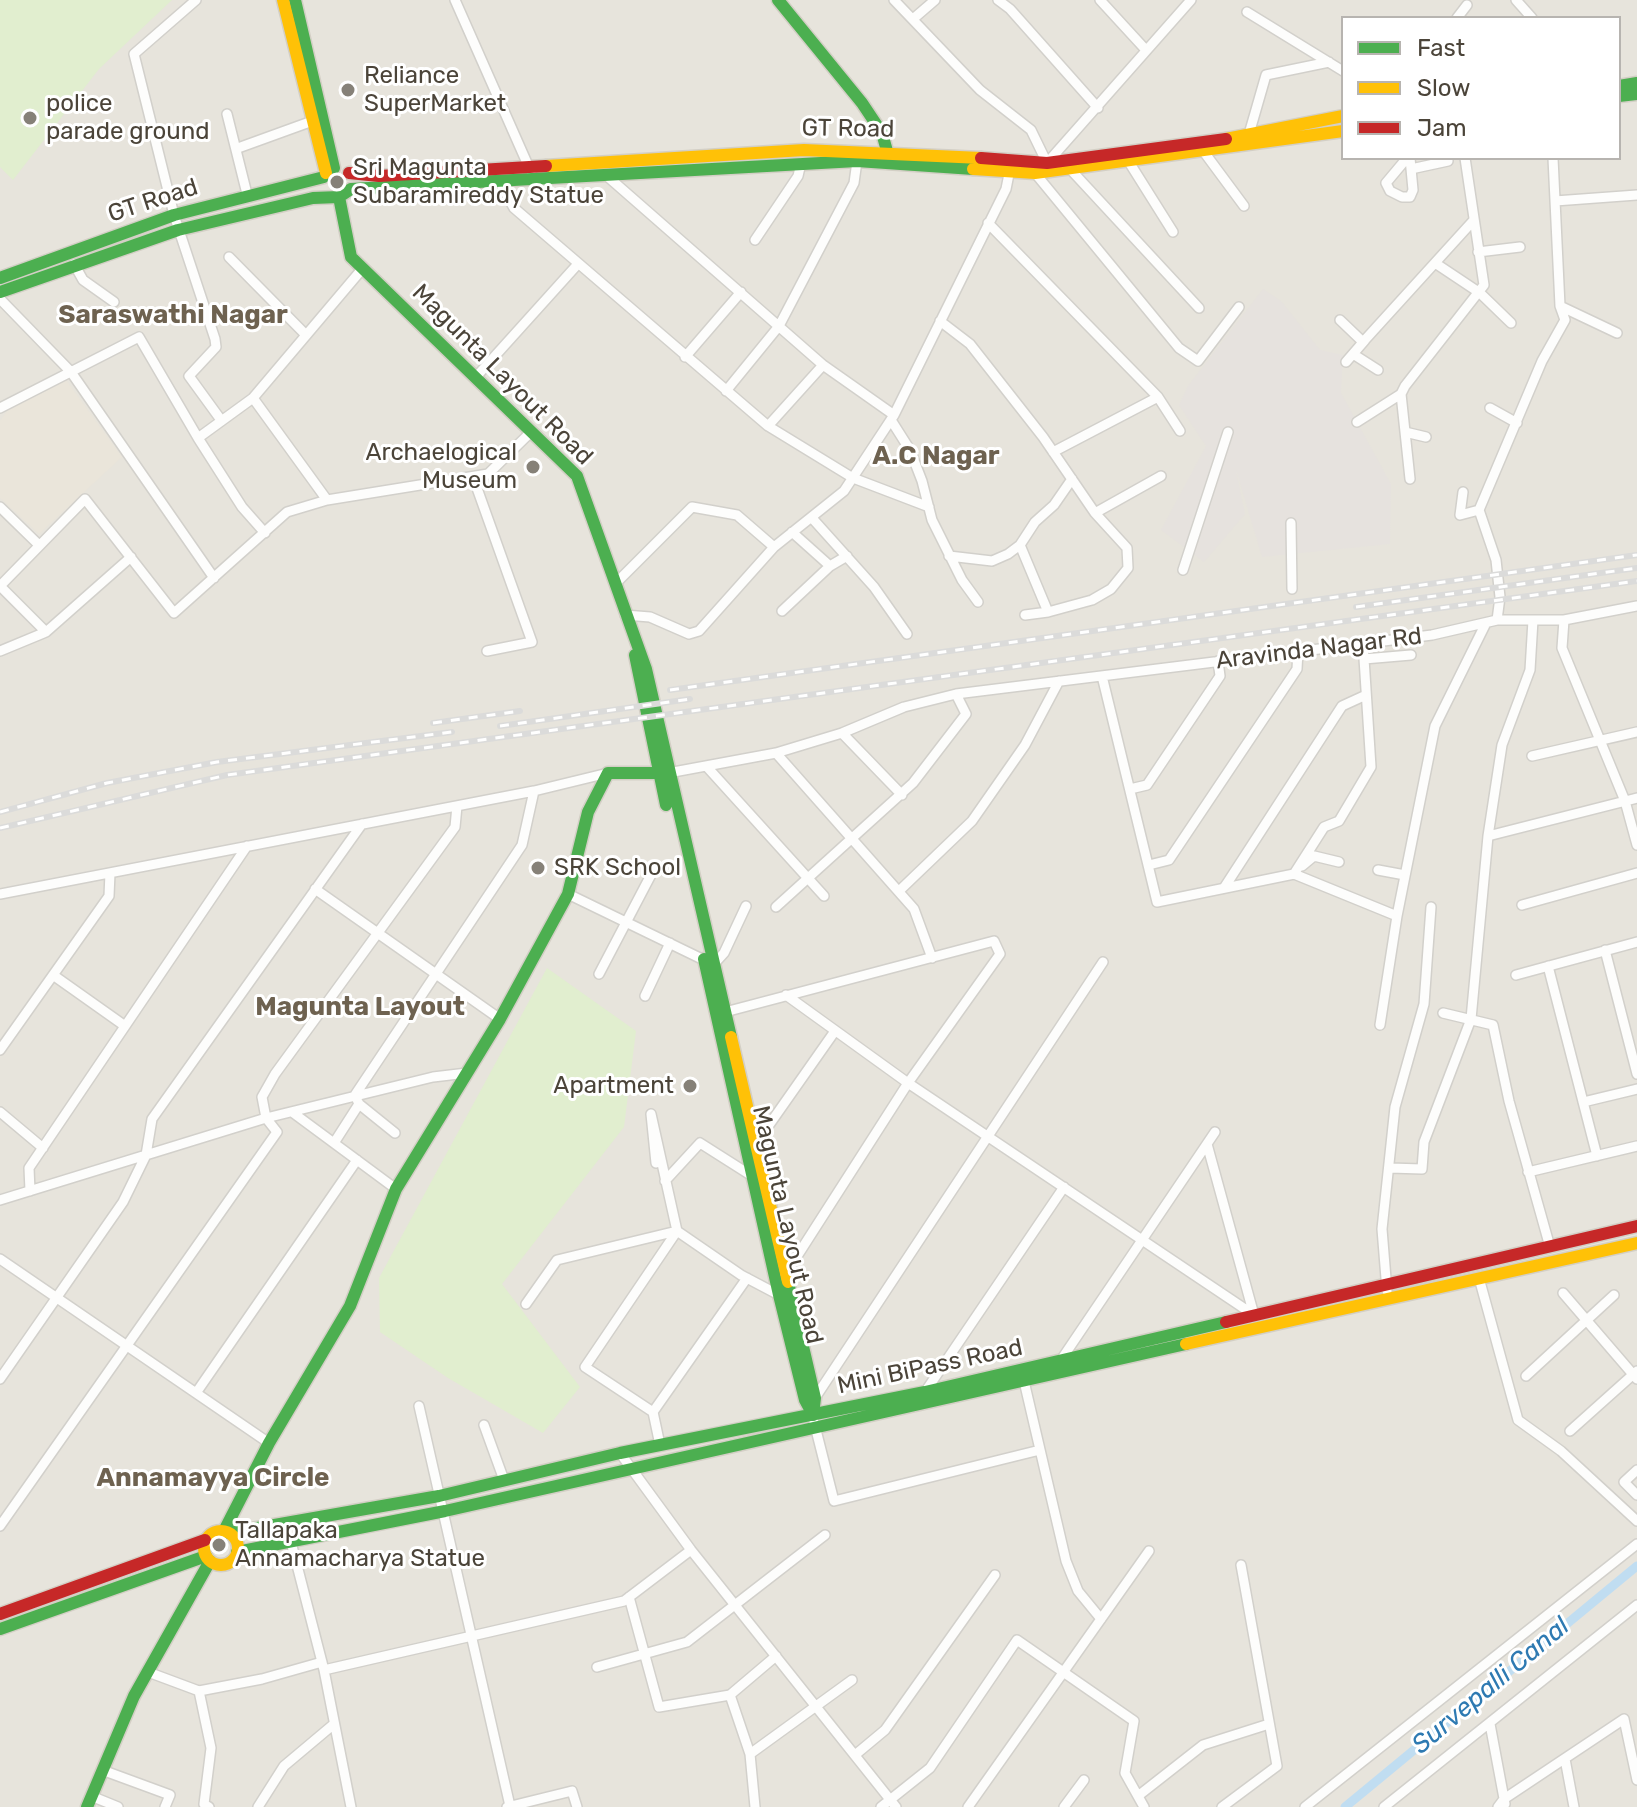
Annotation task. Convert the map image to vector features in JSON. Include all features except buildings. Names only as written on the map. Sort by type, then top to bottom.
[{"type":"main road","points":[[283,0],[317,119]]},
{"type":"main road","points":[[295,0],[317,119]]},
{"type":"main road","points":[[778,0],[862,103],[882,133],[887,151]]},
{"type":"main road","name":"GT Road","points":[[0,278],[174,215],[328,173],[379,176],[530,173],[804,150],[887,151],[1047,163],[1249,134],[1341,116]]},
{"type":"main road","name":"Magunta Layout Road","points":[[317,119],[328,173],[323,187],[334,196],[351,257],[577,476],[634,642],[709,962],[779,1295],[805,1400],[814,1421]]},
{"type":"main road","points":[[0,292],[178,230],[334,196],[351,189],[499,181],[530,173],[607,176],[857,161],[1009,174],[1035,173],[1341,131]]},
{"type":"main road","points":[[349,173],[351,189]]},
{"type":"main road","points":[[226,1532],[269,1443],[350,1306],[396,1189],[423,1140],[500,1019],[568,894],[588,812],[608,773],[663,773]]},
{"type":"main road","name":"Magunta Layout Road","points":[[709,962],[725,1012],[815,1398],[814,1421]]},
{"type":"main road","name":"Mini BiPass Road","points":[[226,1532],[439,1496],[660,1445],[814,1421],[1061,1360],[1256,1322],[1386,1284],[1637,1226]]},
{"type":"main road","points":[[0,1629],[208,1558],[226,1564],[237,1552],[445,1511],[630,1469],[814,1421],[1024,1381],[1256,1322],[1389,1298],[1637,1243]]},
{"type":"main road","points":[[0,1614],[205,1540],[213,1532],[226,1532],[236,1541],[237,1552]]},
{"type":"main road","points":[[89,1801],[148,1672],[208,1558],[205,1540]]},
{"type":"street","points":[[196,0],[134,54],[178,230],[215,339],[216,347],[189,376],[221,420]]},
{"type":"street","points":[[455,0],[530,173]]},
{"type":"street","points":[[894,0],[980,90],[1031,130],[1047,163],[1191,0]]},
{"type":"street","points":[[913,19],[935,0]]},
{"type":"street","points":[[998,0],[1010,9],[1098,108]]},
{"type":"street","points":[[1100,0],[1145,49]]},
{"type":"street","points":[[1516,0],[1530,16]]},
{"type":"street","points":[[1459,16],[1467,5]]},
{"type":"street","points":[[1247,12],[1341,70]]},
{"type":"street","points":[[1249,134],[1266,75],[1329,62]]},
{"type":"street","points":[[227,114],[238,148],[247,194]]},
{"type":"street","points":[[238,148],[317,119]]},
{"type":"street","points":[[1204,152],[1244,206]]},
{"type":"street","points":[[1407,160],[1386,183],[1390,191],[1410,197],[1413,190],[1409,160]]},
{"type":"street","points":[[1357,422],[1401,394],[1484,285],[1465,160]]},
{"type":"street","points":[[1380,1025],[1397,916],[1435,726],[1492,621],[1500,597],[1496,560],[1479,510],[1542,361],[1565,320],[1560,306],[1553,160]]},
{"type":"street","points":[[726,391],[779,326],[854,183],[857,161]]},
{"type":"street","points":[[1411,169],[1448,161]]},
{"type":"street","points":[[1129,162],[1173,232]]},
{"type":"street","points":[[755,240],[798,176],[801,163]]},
{"type":"street","points":[[1071,170],[1199,308]]},
{"type":"street","points":[[1035,173],[1179,348],[1198,361],[1239,307]]},
{"type":"street","points":[[625,615],[650,617],[683,633],[694,633],[774,547],[844,491],[892,417],[1006,189],[1009,174]]},
{"type":"street","points":[[607,176],[823,365],[892,417],[910,450],[949,556],[978,602]]},
{"type":"street","points":[[499,181],[514,208],[768,426],[853,478],[929,507]]},
{"type":"street","points":[[1555,201],[1637,195]]},
{"type":"street","points":[[1378,370],[1349,358],[1473,221]]},
{"type":"street","points":[[988,223],[1158,397],[1180,431]]},
{"type":"street","points":[[1478,252],[1520,247]]},
{"type":"street","points":[[229,257],[305,334]]},
{"type":"street","points":[[1435,263],[1480,293],[1511,323]]},
{"type":"street","points":[[74,264],[83,280],[114,302]]},
{"type":"street","points":[[476,377],[577,265]]},
{"type":"street","points":[[198,438],[253,398],[363,268]]},
{"type":"street","points":[[685,357],[741,292]]},
{"type":"street","points":[[0,299],[71,372],[214,578]]},
{"type":"street","points":[[1560,306],[1617,333]]},
{"type":"street","points":[[1340,320],[1363,342],[1367,337]]},
{"type":"street","points":[[940,321],[970,344],[1053,452],[1095,513],[1127,548],[1128,568],[1102,595],[1048,612],[1025,615]]},
{"type":"street","points":[[0,408],[139,337],[242,507],[265,533]]},
{"type":"street","points":[[768,426],[823,365]]},
{"type":"street","points":[[1401,394],[1410,479]]},
{"type":"street","points":[[1053,452],[1158,397]]},
{"type":"street","points":[[253,398],[327,500]]},
{"type":"street","points":[[1490,408],[1517,423]]},
{"type":"street","points":[[46,632],[0,586],[85,499],[174,613],[287,512],[327,500],[488,474],[532,431]]},
{"type":"street","points":[[1183,570],[1228,432]]},
{"type":"street","points":[[1405,432],[1426,437]]},
{"type":"street","points":[[1095,513],[1161,476]]},
{"type":"street","points":[[473,477],[532,642],[487,651]]},
{"type":"street","points":[[949,556],[992,561],[1020,545],[1035,522],[1054,505],[1072,479]]},
{"type":"street","points":[[1463,492],[1460,515],[1479,510]]},
{"type":"street","points":[[0,507],[39,545]]},
{"type":"street","points":[[615,584],[692,507],[737,515],[774,547]]},
{"type":"street","points":[[812,518],[847,556],[907,634]]},
{"type":"street","points":[[1291,523],[1292,589]]},
{"type":"street","points":[[792,532],[830,566]]},
{"type":"street","points":[[1020,545],[1048,612]]},
{"type":"street","points":[[782,611],[830,566],[847,556]]},
{"type":"street","points":[[0,651],[46,632],[131,557]]},
{"type":"street","name":"Aravinda Nagar Rd","points":[[663,773],[708,768],[776,753],[842,733],[904,707],[956,694],[1432,635],[1492,621],[1564,620],[1637,606]]},
{"type":"street","points":[[1390,1168],[1422,1169],[1424,1142],[1471,1019],[1488,836],[1502,745],[1530,670],[1533,620]]},
{"type":"street","points":[[1564,620],[1562,648],[1625,801],[1637,845]]},
{"type":"street","points":[[1294,874],[1324,827],[1339,821],[1371,767],[1363,643]]},
{"type":"street","points":[[1149,865],[1169,860],[1297,669],[1298,651]]},
{"type":"street","points":[[1364,659],[1411,655]]},
{"type":"street","points":[[1130,789],[1147,785],[1220,676],[1218,661]]},
{"type":"street","points":[[1102,676],[1157,902],[1294,874],[1314,856],[1339,862]]},
{"type":"street","points":[[899,891],[972,821],[1025,745],[1059,681]]},
{"type":"street","points":[[776,907],[902,795],[966,714],[956,694]]},
{"type":"street","points":[[1224,888],[1342,706],[1366,695]]},
{"type":"street","points":[[1532,756],[1637,732]]},
{"type":"street","points":[[842,733],[902,795]]},
{"type":"street","points":[[776,753],[899,891],[920,920],[932,958]]},
{"type":"street","points":[[708,768],[824,896]]},
{"type":"street","points":[[1,897],[534,791],[608,773]]},
{"type":"street","points":[[334,1143],[357,1099],[435,973],[522,845],[534,791]]},
{"type":"street","points":[[1488,836],[1637,798]]},
{"type":"street","points":[[0,1526],[277,1132],[266,1118],[262,1097],[376,931],[455,827],[457,806]]},
{"type":"street","points":[[0,1379],[123,1202],[146,1155],[152,1119],[362,824]]},
{"type":"street","points":[[30,1191],[29,1168],[247,846]]},
{"type":"street","points":[[1378,870],[1405,875]]},
{"type":"street","points":[[599,974],[653,871]]},
{"type":"street","points":[[0,1050],[109,896],[110,873]]},
{"type":"street","points":[[1522,905],[1637,873]]},
{"type":"street","points":[[1294,874],[1397,916]]},
{"type":"street","points":[[315,889],[500,1019]]},
{"type":"street","points":[[568,894],[709,962],[724,953],[746,906]]},
{"type":"street","points":[[1389,1298],[1382,1229],[1395,1107],[1424,1004],[1431,907]]},
{"type":"street","points":[[725,1012],[994,941],[1000,954],[908,1083],[785,1275]]},
{"type":"street","points":[[1516,975],[1637,942]]},
{"type":"street","points":[[645,996],[670,943]]},
{"type":"street","points":[[1605,950],[1637,1074]]},
{"type":"street","points":[[815,1398],[1103,962]]},
{"type":"street","points":[[1548,966],[1597,1156]]},
{"type":"street","points":[[53,975],[125,1026]]},
{"type":"street","points":[[786,995],[908,1083],[1141,1239],[1256,1322]]},
{"type":"street","points":[[1443,1013],[1493,1025],[1528,1172],[1550,1247]]},
{"type":"street","points":[[755,1145],[835,1031]]},
{"type":"street","points":[[0,1200],[266,1118],[357,1099],[433,1077],[467,1073]]},
{"type":"street","points":[[1583,1102],[1637,1089]]},
{"type":"street","points":[[357,1099],[395,1133]]},
{"type":"street","points":[[0,1112],[43,1148]]},
{"type":"street","points":[[292,1112],[396,1189]]},
{"type":"street","points":[[656,1163],[651,1114],[677,1231],[747,1278],[779,1295]]},
{"type":"street","points":[[1061,1360],[1215,1132]]},
{"type":"street","points":[[665,1181],[700,1143],[752,1176]]},
{"type":"street","points":[[1207,1144],[1256,1322]]},
{"type":"street","points":[[1528,1172],[1637,1146]]},
{"type":"street","points":[[196,1393],[357,1160]]},
{"type":"street","points":[[925,1392],[1064,1187]]},
{"type":"street","points":[[526,1304],[557,1260],[677,1231]]},
{"type":"street","points":[[660,1445],[653,1412],[585,1367],[677,1231]]},
{"type":"street","points":[[0,1259],[269,1443]]},
{"type":"street","points":[[653,1412],[747,1278]]},
{"type":"street","points":[[1479,1278],[1518,1420],[1561,1451],[1637,1521]]},
{"type":"street","points":[[1563,1293],[1636,1374],[1570,1431]]},
{"type":"street","points":[[1526,1376],[1614,1295]]},
{"type":"street","points":[[1024,1381],[1066,1561],[1078,1591],[1101,1619]]},
{"type":"street","points":[[419,1406],[509,1807],[572,1791],[577,1807]]},
{"type":"street","points":[[814,1421],[834,1501],[1040,1450]]},
{"type":"street","points":[[484,1425],[504,1480]]},
{"type":"street","points":[[620,1453],[691,1550],[893,1803]]},
{"type":"street","points":[[1637,1470],[1624,1482],[1637,1495]]},
{"type":"street","points":[[597,1667],[687,1642],[825,1535]]},
{"type":"street","points":[[291,1542],[323,1666],[351,1807]]},
{"type":"street","points":[[1305,1807],[1637,1544]]},
{"type":"street","points":[[148,1672],[199,1691],[471,1633],[629,1597],[691,1550]]},
{"type":"street","points":[[968,1807],[1149,1551]]},
{"type":"street","points":[[1222,1807],[1277,1766],[1241,1565]]},
{"type":"street","points":[[855,1755],[885,1730],[995,1575]]},
{"type":"street","points":[[629,1597],[659,1707],[730,1695],[776,1656]]},
{"type":"street","points":[[1384,1807],[1637,1605]]},
{"type":"street","points":[[881,1807],[893,1803],[930,1768],[1017,1640],[1134,1721],[1125,1773],[1144,1807]]},
{"type":"street","points":[[750,1754],[852,1680]]},
{"type":"street","points":[[199,1691],[211,1748],[204,1804],[209,1807]]},
{"type":"street","points":[[730,1695],[750,1754],[755,1807]]},
{"type":"street","points":[[1490,1724],[1503,1804],[1624,1719],[1637,1780]]},
{"type":"street","points":[[258,1807],[284,1766],[334,1724]]},
{"type":"street","points":[[1138,1796],[1203,1745],[1269,1724]]},
{"type":"street","points":[[1565,1759],[1574,1807]]},
{"type":"street","points":[[102,1770],[170,1795],[165,1807]]},
{"type":"street","points":[[1064,1807],[1084,1780]]},
{"type":"street","points":[[89,1801],[118,1807]]},
{"type":"shaded area","points":[[0,0],[1637,0],[1637,1807],[0,1807]]},
{"type":"shaded area","points":[[1263,289],[1281,301],[1320,350],[1343,355],[1341,393],[1391,484],[1390,544],[1262,557],[1236,470],[1245,514],[1204,562],[1161,530],[1206,446],[1179,405],[1188,386]]},
{"type":"shaded area","points":[[66,380],[122,457],[39,534],[0,498],[0,421],[11,405]]},
{"type":"green space","name":"police parade ground","points":[[0,0],[172,0],[99,69],[13,180],[0,167]]},
{"type":"green space","points":[[547,968],[636,1031],[624,1127],[502,1284],[580,1387],[543,1433],[448,1378],[380,1332],[379,1278]]},
{"type":"waterway","name":"Survepalli Canal","points":[[1345,1807],[1637,1566]]},
{"type":"railway","points":[[670,690],[1637,555]]},
{"type":"railway","points":[[1356,607],[1637,568]]},
{"type":"railway","points":[[0,828],[227,775],[1637,581]]},
{"type":"railway","points":[[500,726],[690,699]]},
{"type":"railway","points":[[433,723],[520,711]]},
{"type":"railway","points":[[0,812],[107,783],[217,762],[452,732]]},
{"type":"traffic: fast","points":[[295,0],[334,168]]},
{"type":"traffic: fast","points":[[778,0],[862,103],[882,133],[887,151]]},
{"type":"traffic: fast","points":[[1621,86],[1637,83]]},
{"type":"traffic: fast","points":[[1621,96],[1637,94]]},
{"type":"traffic: fast","points":[[0,292],[178,230],[313,198],[339,197],[351,189],[857,161],[973,169]]},
{"type":"traffic: fast","points":[[0,278],[174,215],[324,177]]},
{"type":"traffic: fast","points":[[339,197],[351,257],[577,476],[646,669],[731,1037]]},
{"type":"traffic: fast","points":[[635,655],[666,805]]},
{"type":"traffic: fast","points":[[224,1531],[269,1443],[350,1306],[396,1189],[500,1019],[568,894],[588,812],[608,773],[659,773]]},
{"type":"traffic: fast","points":[[704,959],[779,1295],[805,1400],[813,1415]]},
{"type":"traffic: fast","points":[[788,1282],[815,1398],[813,1415]]},
{"type":"traffic: fast","points":[[229,1533],[439,1496],[620,1453],[925,1392],[1226,1322]]},
{"type":"traffic: fast","points":[[237,1552],[445,1511],[1186,1344]]},
{"type":"traffic: fast","points":[[0,1629],[206,1556]]},
{"type":"traffic: fast","points":[[87,1807],[134,1696],[210,1561]]},
{"type":"traffic: slow","points":[[283,0],[326,173]]},
{"type":"traffic: slow","points":[[1226,139],[1341,116]]},
{"type":"traffic: slow","points":[[973,169],[1035,173],[1341,131]]},
{"type":"traffic: slow","points":[[546,166],[804,150],[981,158]]},
{"type":"traffic: slow","points":[[731,1037],[788,1282]]},
{"type":"traffic: slow","points":[[1186,1344],[1637,1243]]},
{"type":"traffic: slow","points":[[221,1531],[233,1536],[238,1548],[233,1560],[221,1565],[209,1560],[204,1548],[209,1536],[221,1531]]},
{"type":"traffic: jam","points":[[981,158],[1047,163],[1226,139]]},
{"type":"traffic: jam","points":[[349,173],[379,176],[546,166]]},
{"type":"traffic: jam","points":[[1226,1322],[1637,1226]]},
{"type":"traffic: jam","points":[[0,1614],[205,1540]]},
{"type":"place","name":"Reliance SuperMarket","points":[[348,90]]},
{"type":"place","name":"police parade ground","points":[[30,118]]},
{"type":"place","name":"Sri Magunta Subaramireddy Statue","points":[[337,182]]},
{"type":"place","name":"Archaelogical Museum","points":[[533,467]]},
{"type":"place","name":"SRK School","points":[[538,868]]},
{"type":"place","name":"Apartment","points":[[690,1086]]},
{"type":"place","name":"Tallapaka Annamacharya Statue","points":[[219,1545]]},
{"type":"district","name":"Saraswathi Nagar","points":[[173,315]]},
{"type":"district","name":"A.C Nagar","points":[[936,456]]},
{"type":"district","name":"Magunta Layout","points":[[360,1007]]},
{"type":"district","name":"Annamayya Circle","points":[[213,1478]]}]
